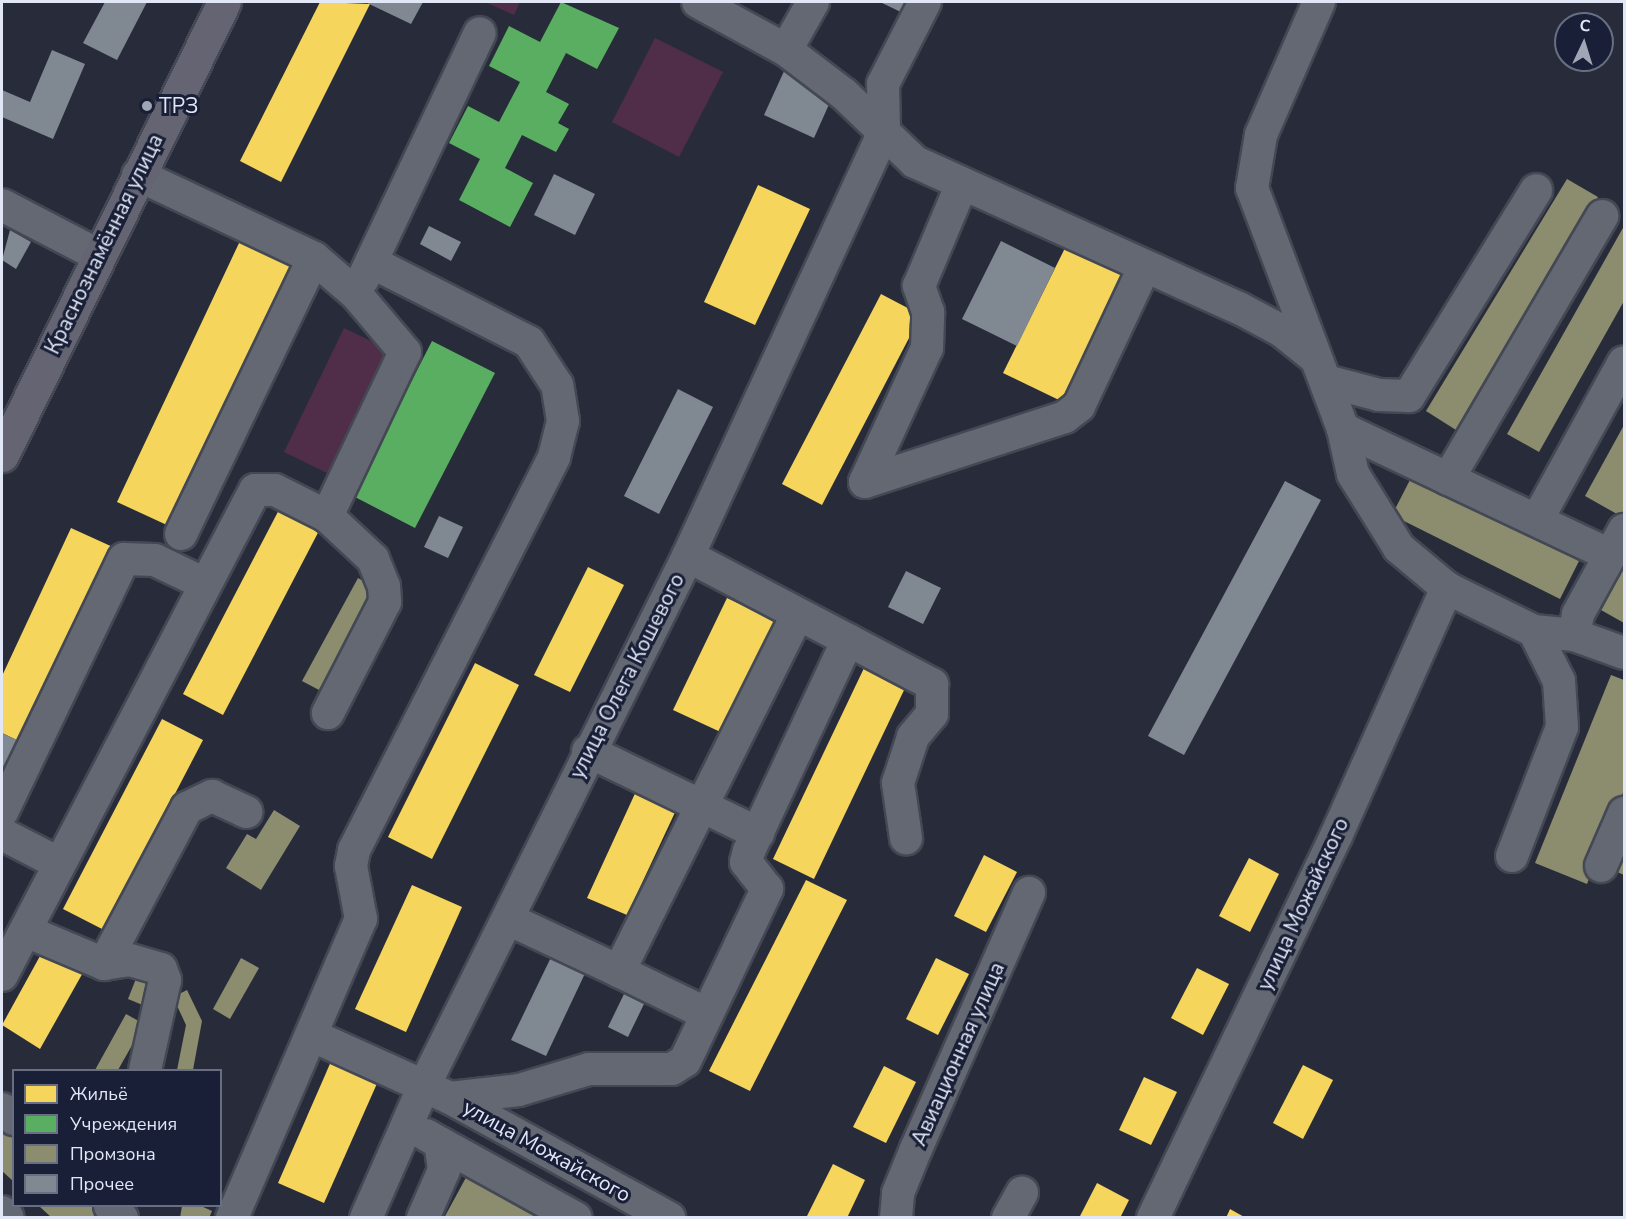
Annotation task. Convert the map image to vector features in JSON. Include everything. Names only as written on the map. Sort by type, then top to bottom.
[{"type":"main road","name":"Краснознамённая улица","points":[[2,455],[98,255],[224,2]]},
{"type":"street","points":[[698,2],[786,50],[884,131],[915,162],[961,186],[1282,331],[1322,371],[1379,395],[1409,396],[1536,190]]},
{"type":"street","points":[[786,50],[813,2]]},
{"type":"street","points":[[884,131],[883,84],[925,2]]},
{"type":"street","points":[[1319,2],[1261,135],[1252,188],[1286,288],[1322,371],[1343,429],[1353,474],[1371,510],[1398,548],[1447,588],[1533,631],[1574,635],[1623,650]]},
{"type":"street","points":[[356,294],[480,33]]},
{"type":"street","name":"улица Олега Кошевого","points":[[366,1218],[409,1126],[437,1092],[508,919],[588,751],[688,556],[884,131]]},
{"type":"street","points":[[138,175],[314,258],[356,294],[406,357],[327,516]]},
{"type":"street","points":[[961,186],[919,286],[927,312],[927,348],[865,482],[1065,417],[1079,406],[1144,268]]},
{"type":"street","points":[[2,205],[98,255]]},
{"type":"street","points":[[1448,478],[1602,216]]},
{"type":"street","points":[[181,534],[314,258]]},
{"type":"street","points":[[232,1218],[314,1036],[361,920],[351,866],[354,850],[554,457],[563,421],[557,385],[529,342],[371,262]]},
{"type":"street","points":[[1537,520],[1624,362]]},
{"type":"street","points":[[1343,429],[1537,520],[1617,543],[1578,614],[1574,635]]},
{"type":"street","points":[[2,975],[26,931],[56,862],[203,583],[255,490],[275,490],[327,516],[373,559],[387,594],[328,713]]},
{"type":"street","points":[[688,556],[932,684],[932,714],[913,737],[898,783],[906,838]]},
{"type":"street","points":[[2,812],[124,559],[155,560],[203,583]]},
{"type":"street","name":"улица Можайского","points":[[1153,1218],[1336,836],[1447,588]]},
{"type":"street","points":[[619,971],[797,615]]},
{"type":"street","points":[[1512,856],[1562,727],[1558,681],[1533,631]]},
{"type":"street","points":[[437,1092],[519,1090],[589,1069],[672,1069],[685,1061],[766,889],[746,862],[848,640]]},
{"type":"street","points":[[588,751],[758,833]]},
{"type":"street","points":[[104,964],[187,808],[212,796],[247,812]]},
{"type":"street","points":[[1601,866],[1624,813]]},
{"type":"street","points":[[2,834],[56,862]]},
{"type":"street","name":"Авиационная улица","points":[[896,1218],[898,1193],[916,1149],[1029,893]]},
{"type":"street","points":[[508,919],[707,1014]]},
{"type":"street","points":[[26,931],[104,964],[130,960],[161,969],[165,980],[145,1069]]},
{"type":"street","name":"улица Можайского","points":[[314,1036],[437,1092],[669,1218]]},
{"type":"street","points":[[409,1126],[576,1218]]},
{"type":"street","points":[[423,1218],[444,1170],[440,1143]]},
{"type":"street","points":[[111,1207],[122,1218]]},
{"type":"street","points":[[2,1212],[8,1218]]},
{"type":"shaded area","points":[[485,2],[520,2],[514,15]]},
{"type":"shaded area","points":[[655,38],[723,72],[679,157],[612,122]]},
{"type":"shaded area","points":[[344,328],[398,354],[337,478],[284,452]]},
{"type":"building: Жильё","points":[[320,2],[370,4],[281,182],[240,161]]},
{"type":"building: Жильё","points":[[758,185],[810,209],[755,325],[704,302]]},
{"type":"building: Жильё","points":[[240,241],[292,265],[169,526],[117,502]]},
{"type":"building: Жильё","points":[[1068,242],[1125,270],[1061,401],[1003,373]]},
{"type":"building: Жильё","points":[[881,294],[921,315],[822,505],[782,484]]},
{"type":"building: Жильё","points":[[282,504],[322,525],[223,715],[183,694]]},
{"type":"building: Жильё","points":[[71,528],[115,548],[23,743],[2,733],[2,676]]},
{"type":"building: Жильё","points":[[588,567],[624,585],[570,692],[534,675]]},
{"type":"building: Жильё","points":[[727,598],[781,623],[727,735],[673,710]]},
{"type":"building: Жильё","points":[[475,663],[519,685],[432,859],[388,837]]},
{"type":"building: Жильё","points":[[865,666],[906,686],[814,879],[773,859]]},
{"type":"building: Жильё","points":[[162,719],[203,740],[104,930],[63,909]]},
{"type":"building: Жильё","points":[[638,787],[678,806],[627,915],[587,898]]},
{"type":"building: Жильё","points":[[984,855],[1017,872],[986,932],[954,916]]},
{"type":"building: Жильё","points":[[1249,858],[1279,874],[1250,932],[1219,916]]},
{"type":"building: Жильё","points":[[806,880],[847,900],[750,1091],[709,1071]]},
{"type":"building: Жильё","points":[[412,885],[462,907],[406,1032],[355,1009]]},
{"type":"building: Жильё","points":[[45,947],[85,969],[40,1049],[2,1025]]},
{"type":"building: Жильё","points":[[936,958],[969,974],[938,1035],[906,1019]]},
{"type":"building: Жильё","points":[[1197,968],[1229,984],[1203,1035],[1171,1018]]},
{"type":"building: Жильё","points":[[336,1050],[383,1070],[324,1203],[278,1183]]},
{"type":"building: Жильё","points":[[1303,1065],[1333,1080],[1303,1139],[1273,1123]]},
{"type":"building: Жильё","points":[[884,1066],[916,1082],[886,1143],[853,1127]]},
{"type":"building: Жильё","points":[[1144,1077],[1177,1092],[1151,1145],[1119,1130]]},
{"type":"building: Жильё","points":[[833,1164],[865,1180],[847,1218],[806,1218]]},
{"type":"building: Жильё","points":[[1097,1183],[1129,1200],[1120,1218],[1079,1218]]},
{"type":"building: Жильё","points":[[1230,1209],[1246,1218],[1226,1218]]},
{"type":"building: Учреждения","points":[[561,2],[619,28],[597,69],[566,53],[546,92],[569,104],[558,123],[569,129],[556,152],[522,135],[505,168],[533,183],[510,227],[459,200],[480,159],[449,143],[468,106],[499,122],[520,82],[489,66],[509,26],[540,42]]},
{"type":"building: Учреждения","points":[[432,341],[495,373],[415,528],[353,496]]},
{"type":"building: Промзона","points":[[1567,179],[1598,197],[1456,430],[1426,411]]},
{"type":"building: Промзона","points":[[1624,226],[1624,301],[1539,452],[1507,434]]},
{"type":"building: Промзона","points":[[1624,425],[1624,518],[1585,496]]},
{"type":"building: Промзона","points":[[1412,476],[1579,561],[1560,599],[1392,515]]},
{"type":"building: Промзона","points":[[1624,567],[1624,623],[1601,610]]},
{"type":"building: Промзона","points":[[358,578],[376,588],[319,690],[302,681]]},
{"type":"building: Промзона","points":[[1611,675],[1624,680],[1624,790],[1587,884],[1535,863]]},
{"type":"building: Промзона","points":[[274,810],[300,826],[261,890],[226,868],[247,834],[256,839]]},
{"type":"building: Промзона","points":[[1624,847],[1624,875],[1615,871]]},
{"type":"building: Промзона","points":[[241,958],[259,968],[230,1019],[213,1009]]},
{"type":"building: Промзона","points":[[139,971],[156,978],[145,1006],[128,999]]},
{"type":"building: Промзона","points":[[187,990],[202,1021],[193,1069],[177,1069],[186,1025],[173,997]]},
{"type":"building: Промзона","points":[[126,1014],[144,1024],[119,1069],[96,1069]]},
{"type":"building: Промзона","points":[[2,1112],[12,1121],[12,1180],[2,1171]]},
{"type":"building: Промзона","points":[[469,1172],[542,1214],[541,1218],[444,1218]]},
{"type":"building: Промзона","points":[[40,1207],[104,1207],[116,1218],[52,1218]]},
{"type":"building: Промзона","points":[[182,1207],[203,1207],[212,1211],[209,1218],[180,1218]]},
{"type":"building: Прочее","points":[[105,2],[147,2],[117,60],[83,43]]},
{"type":"building: Прочее","points":[[365,2],[423,2],[411,24]]},
{"type":"building: Прочее","points":[[880,2],[914,2],[907,15]]},
{"type":"building: Прочее","points":[[52,50],[85,64],[53,139],[2,117],[2,90],[30,102]]},
{"type":"building: Прочее","points":[[785,69],[835,91],[814,138],[764,115]]},
{"type":"building: Прочее","points":[[554,174],[595,194],[575,235],[534,215]]},
{"type":"building: Прочее","points":[[429,226],[461,242],[451,261],[420,244]]},
{"type":"building: Прочее","points":[[10,230],[31,242],[16,269],[2,260]]},
{"type":"building: Прочее","points":[[1001,241],[1055,268],[1017,346],[962,319]]},
{"type":"building: Прочее","points":[[678,389],[713,407],[659,514],[624,496]]},
{"type":"building: Прочее","points":[[1285,481],[1321,500],[1184,755],[1148,736]]},
{"type":"building: Прочее","points":[[439,516],[463,527],[448,558],[424,547]]},
{"type":"building: Прочее","points":[[906,571],[941,588],[923,624],[888,607]]},
{"type":"building: Прочее","points":[[2,733],[23,743],[2,789]]},
{"type":"building: Прочее","points":[[555,949],[589,965],[546,1056],[511,1040]]},
{"type":"building: Прочее","points":[[624,994],[644,1004],[628,1037],[608,1027]]},
{"type":"place","name":"ТРЗ","points":[[147,106]]}]
